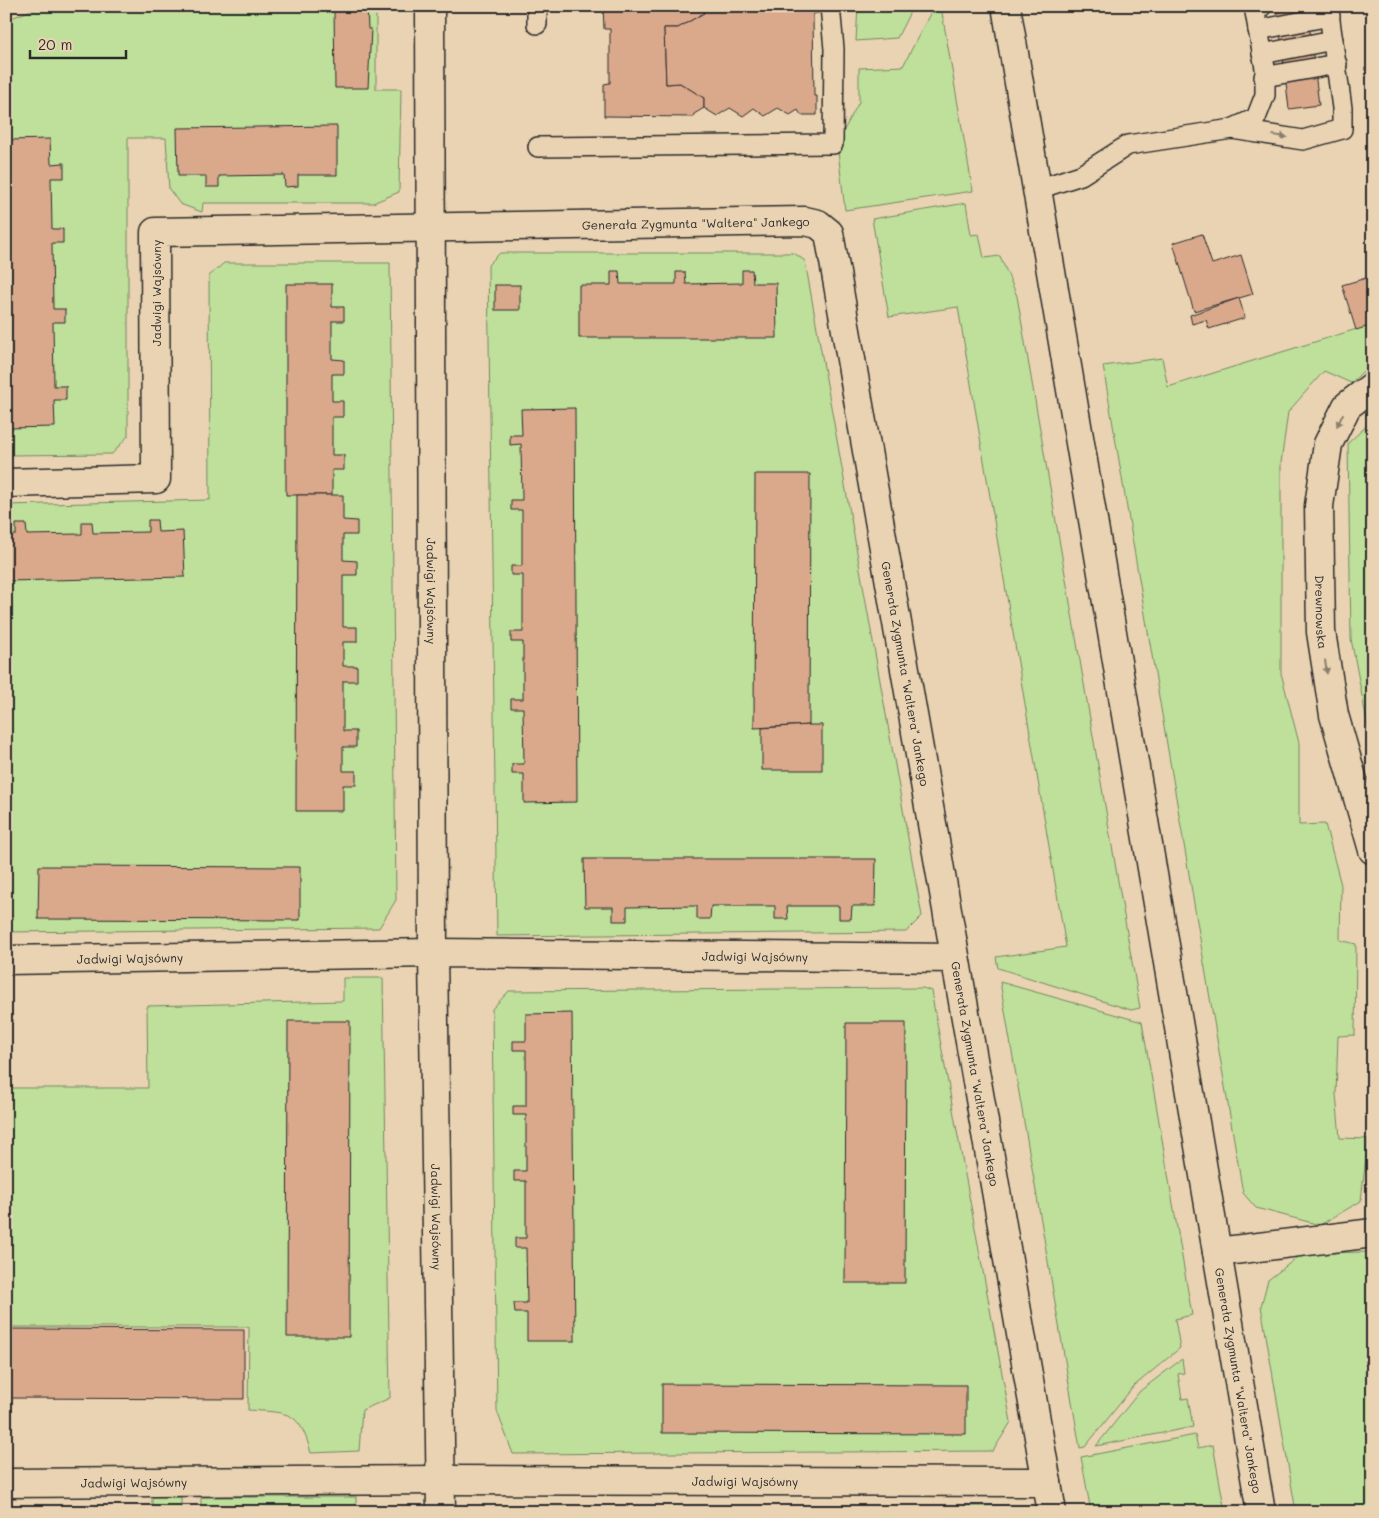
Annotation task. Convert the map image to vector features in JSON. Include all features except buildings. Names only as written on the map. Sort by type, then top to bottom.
[{"type":"street","name":"Jadwigi Wajsówny","points":[[430,6],[433,953],[441,1512]]},
{"type":"street","name":"Generała Zygmunta \"Waltera\" Jankego","points":[[1006,6],[1261,1512]]},
{"type":"street","name":"Generała Zygmunta \"Waltera\" Jankego","points":[[431,228],[806,221],[818,224],[829,233],[1052,1512]]},
{"type":"street","name":"Jadwigi Wajsówny","points":[[6,483],[156,479],[155,232],[431,228]]},
{"type":"street","name":"Drewnowska","points":[[1373,386],[1347,406],[1328,444],[1319,506],[1321,632],[1334,715],[1373,850]]},
{"type":"street","name":"Jadwigi Wajsówny","points":[[6,960],[433,953],[956,958]]},
{"type":"street","points":[[1217,1252],[1373,1233]]},
{"type":"street","name":"Jadwigi Wajsówny","points":[[6,1483],[441,1480],[1047,1482]]},
{"type":"lane","points":[[538,148],[832,144],[834,49],[830,6]]},
{"type":"lane","points":[[1038,189],[1081,175],[1128,145],[1232,129],[1256,118],[1265,95],[1257,14],[1329,11],[1342,108],[1342,128],[1304,140],[1232,129]]},
{"type":"lane","points":[[1262,54],[1333,40]]},
{"type":"lane","points":[[1264,77],[1337,64]]},
{"type":"green space","points":[[42,6],[376,6],[376,89],[401,89],[399,192],[373,203],[203,203],[202,212],[180,204],[169,189],[166,138],[128,138],[128,436],[112,454],[6,455],[6,20]]},
{"type":"green space","points":[[858,6],[913,6],[897,38],[856,41]]},
{"type":"green space","points":[[941,7],[973,191],[845,210],[837,143],[859,102],[859,68],[903,66],[933,8]]},
{"type":"green space","points":[[966,203],[971,235],[979,234],[984,258],[1000,256],[1017,296],[1140,1008],[1131,1010],[998,968],[996,957],[1066,947],[958,307],[889,317],[872,219]]},
{"type":"green space","points":[[500,253],[794,253],[805,261],[922,916],[906,932],[497,936],[488,265]]},
{"type":"green space","points":[[224,263],[390,263],[396,900],[379,928],[6,932],[6,505],[210,500],[209,276]]},
{"type":"green space","points":[[1373,324],[1373,361],[1351,383],[1324,371],[1288,412],[1281,463],[1281,673],[1299,743],[1299,825],[1325,824],[1341,885],[1340,940],[1356,944],[1355,1035],[1338,1036],[1336,1094],[1340,1138],[1368,1139],[1361,1201],[1320,1225],[1256,1208],[1243,1193],[1103,366],[1162,358],[1168,387]]},
{"type":"green space","points":[[1373,420],[1373,753],[1351,639],[1348,443]]},
{"type":"green space","points":[[343,978],[383,978],[390,1398],[362,1410],[359,1451],[311,1453],[302,1429],[291,1416],[274,1412],[248,1410],[249,1327],[6,1327],[6,1088],[148,1088],[147,1006],[343,1001]]},
{"type":"green space","points":[[1000,982],[1142,1022],[1192,1315],[1175,1319],[1180,1348],[1134,1386],[1085,1447],[1080,1448]]},
{"type":"green space","points":[[923,988],[931,991],[1011,1422],[993,1451],[513,1454],[497,1411],[492,1009],[509,991]]},
{"type":"green space","points":[[1373,1252],[1373,1512],[1296,1512],[1261,1306],[1268,1280],[1303,1253]]},
{"type":"green space","points":[[1182,1359],[1184,1373],[1178,1374],[1182,1399],[1188,1398],[1193,1427],[1096,1446],[1140,1391]]},
{"type":"green space","points":[[1195,1435],[1198,1448],[1213,1445],[1225,1512],[1091,1512],[1081,1457]]},
{"type":"green space","points":[[152,1497],[181,1497],[181,1512],[152,1512]]},
{"type":"green space","points":[[201,1497],[356,1497],[356,1512],[201,1512]]},
{"type":"green space","points":[[964,1506],[1007,1506],[1013,1512],[964,1512]]},
{"type":"green space","points":[[587,1507],[591,1512],[500,1512],[501,1508]]}]
